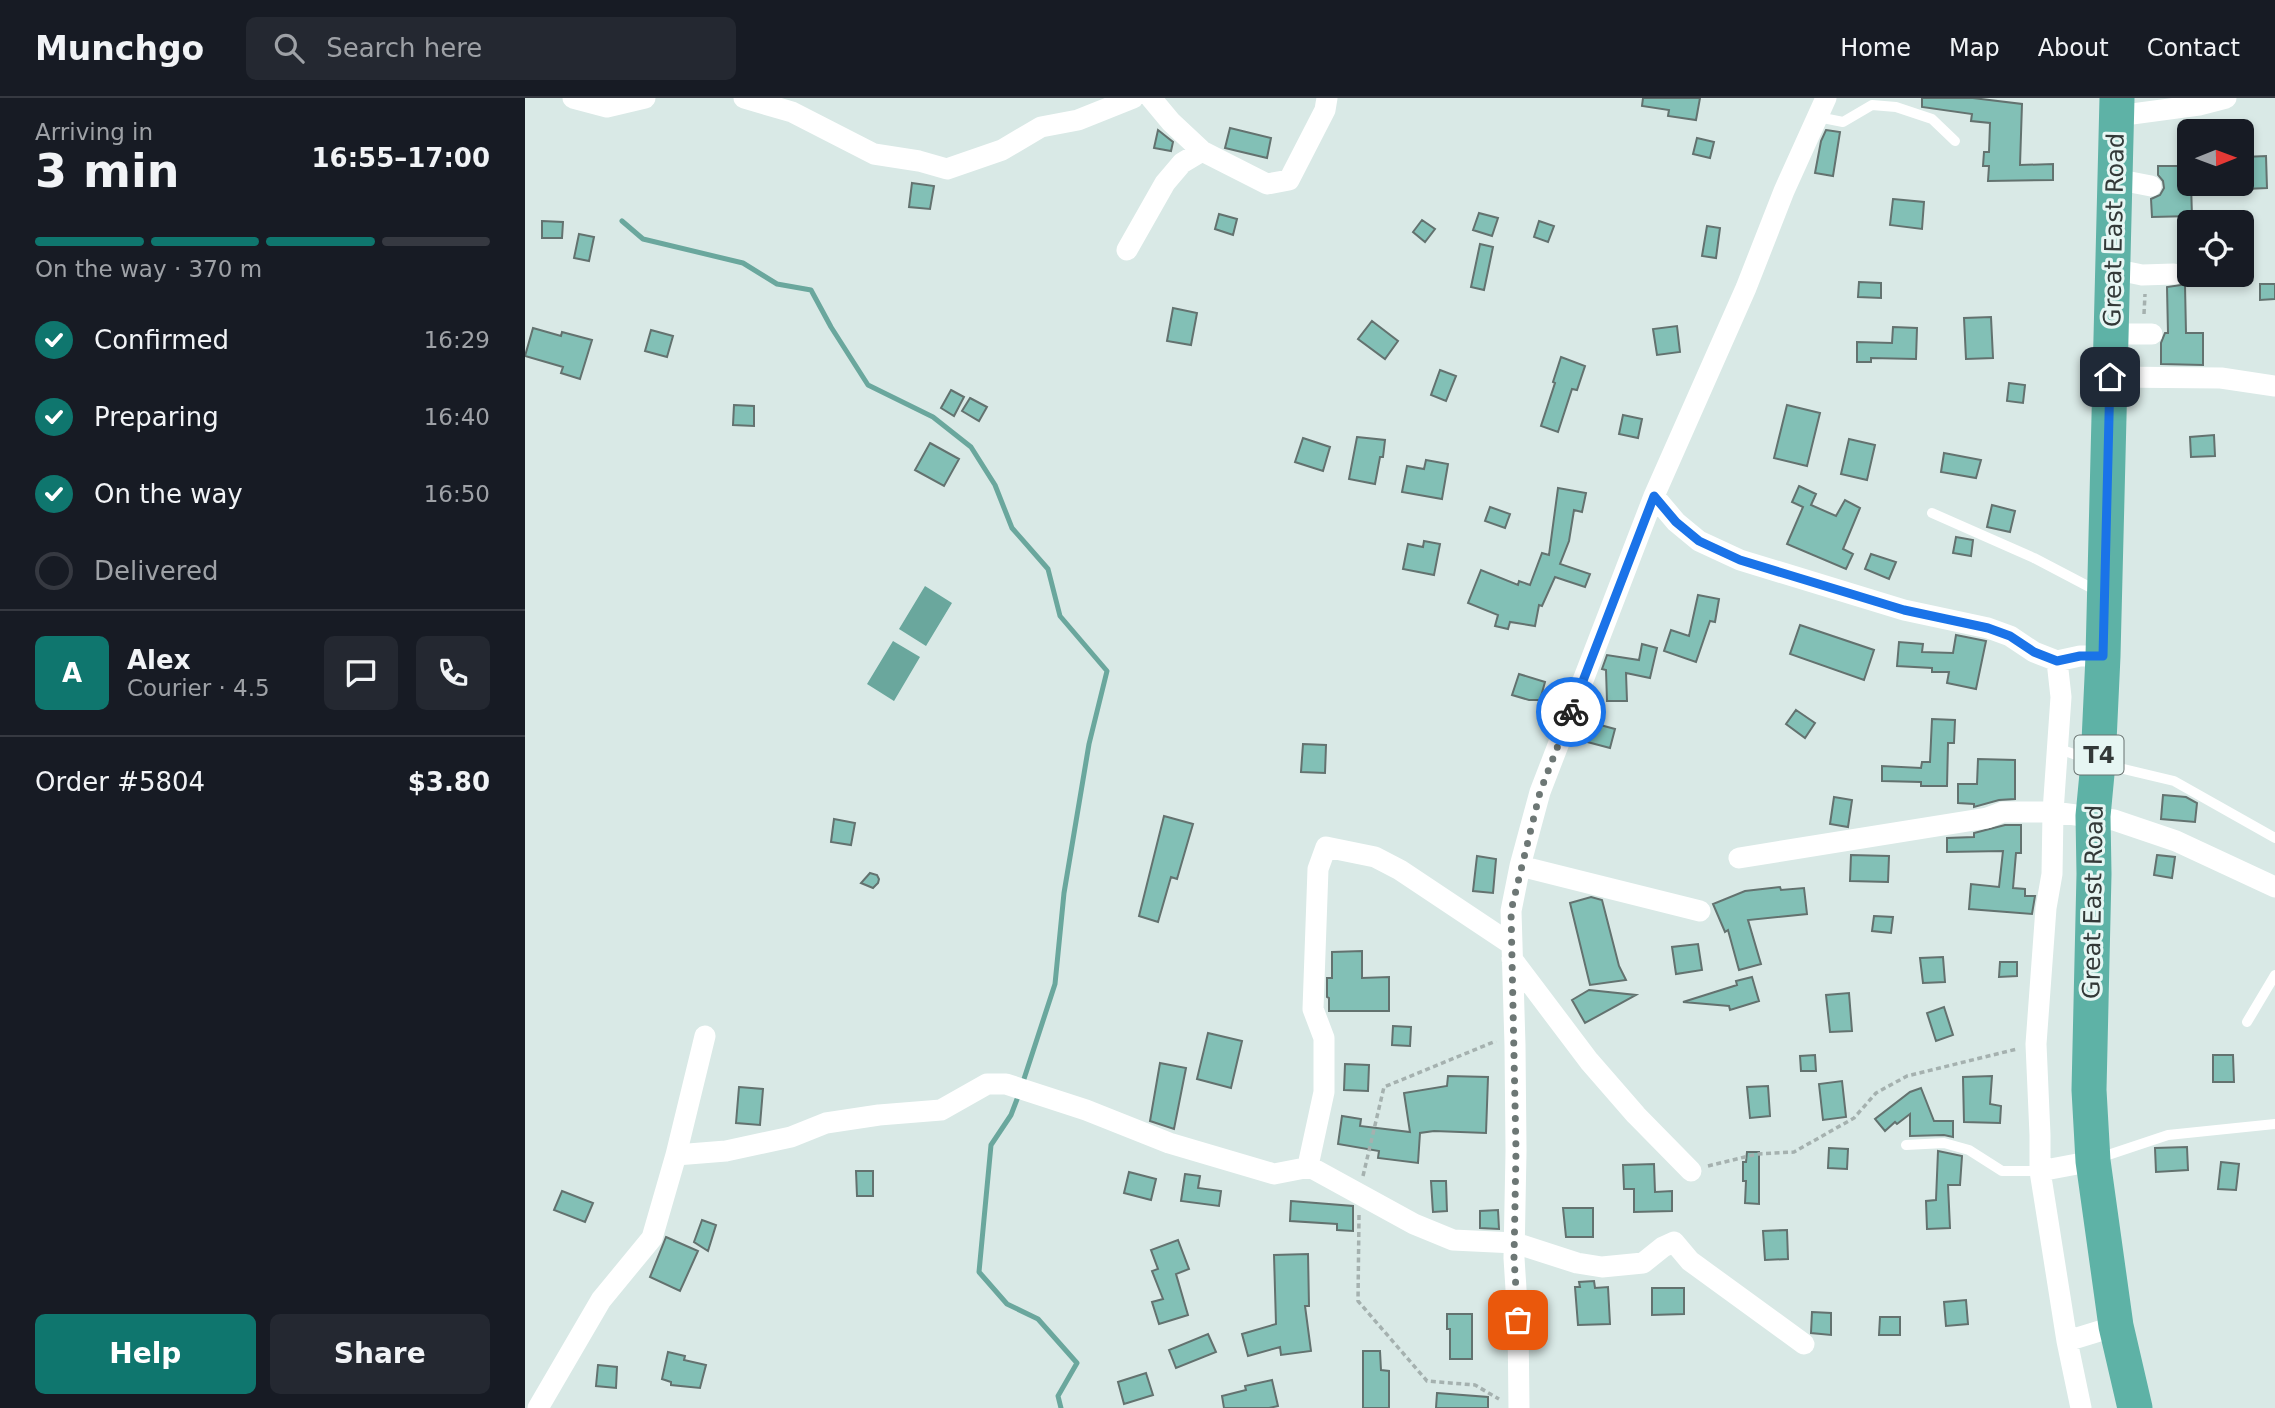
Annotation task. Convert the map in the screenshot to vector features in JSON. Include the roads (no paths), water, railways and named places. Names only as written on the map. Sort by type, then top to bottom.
[{"type":"highway","name":"Great East Road","points":[[2117,107],[2113,269],[2136,334],[2110,377],[2103,656],[2093,816],[2089,1090],[2093,1160],[2116,1326],[2135,1408]]},
{"type":"street","points":[[573,98],[607,107],[645,98]]},
{"type":"street","points":[[744,98],[792,112],[874,154],[919,161],[947,169],[1002,150],[1041,127],[1078,120],[1133,98]]},
{"type":"street","points":[[1151,98],[1171,122],[1202,150],[1267,184],[1289,180],[1325,110],[1327,98]]},
{"type":"street","points":[[2117,107],[2199,105],[2226,98]]},
{"type":"street","points":[[1511,1405],[1516,1151],[1511,911],[1520,866],[1540,792],[1654,496],[1822,107]]},
{"type":"street","points":[[1127,250],[1165,183],[1182,163],[1202,150]]},
{"type":"street","points":[[2115,179],[2151,186]]},
{"type":"street","points":[[2113,269],[2146,275],[2173,274]]},
{"type":"street","points":[[2110,377],[2221,378],[2275,386]]},
{"type":"street","points":[[1654,496],[1676,522],[1699,541],[1740,560],[1904,610],[1988,628],[2010,636],[2034,652],[2057,661],[2080,656],[2103,656]]},
{"type":"street","points":[[2057,661],[2061,698],[2053,813],[2052,874],[2045,920],[2036,1044],[2040,1171],[2067,1341],[2081,1408]]},
{"type":"street","points":[[1739,858],[1987,818],[2003,812],[2053,813],[2114,820],[2176,841],[2275,887]]},
{"type":"street","points":[[1310,1167],[1324,1092],[1324,1038],[1313,1009],[1318,869],[1326,847],[1375,857],[1400,870],[1511,952],[1588,1061],[1691,1171]]},
{"type":"street","points":[[1520,866],[1700,911]]},
{"type":"street","points":[[538,1408],[601,1300],[652,1238],[676,1155],[705,1036]]},
{"type":"street","points":[[676,1155],[726,1151],[791,1137],[826,1123],[941,1110],[987,1084],[1006,1084],[1086,1110],[1170,1143],[1274,1174],[1310,1167],[1414,1224],[1453,1240],[1515,1243],[1577,1263],[1602,1267],[1643,1263],[1674,1242],[1690,1261],[1804,1344]]},
{"type":"street","points":[[2040,1171],[2093,1160]]},
{"type":"street","points":[[2067,1341],[2116,1326]]},
{"type":"lane","points":[[1822,107],[1843,122],[1872,105],[1896,107],[1932,120],[1955,141]]},
{"type":"lane","points":[[1932,513],[2034,558],[2105,596]]},
{"type":"lane","points":[[2057,748],[2098,762],[2174,781],[2275,838]]},
{"type":"lane","points":[[2248,1022],[2275,975]]},
{"type":"lane","points":[[2093,1160],[2168,1135],[2275,1124]]},
{"type":"lane","points":[[1906,1145],[1944,1143],[1969,1150],[2002,1171],[2040,1171]]},
{"type":"waterway","points":[[622,221],[643,239],[743,263],[777,284],[811,290],[868,385],[933,417],[971,447],[995,485],[1012,528],[1048,569],[1060,616],[1107,671],[1089,744],[1064,893],[1055,984],[1022,1085]]},
{"type":"waterway","points":[[1019,1094],[1011,1115],[991,1145],[979,1272],[1007,1304],[1038,1319],[1077,1363],[1058,1396],[1061,1408]]}]
